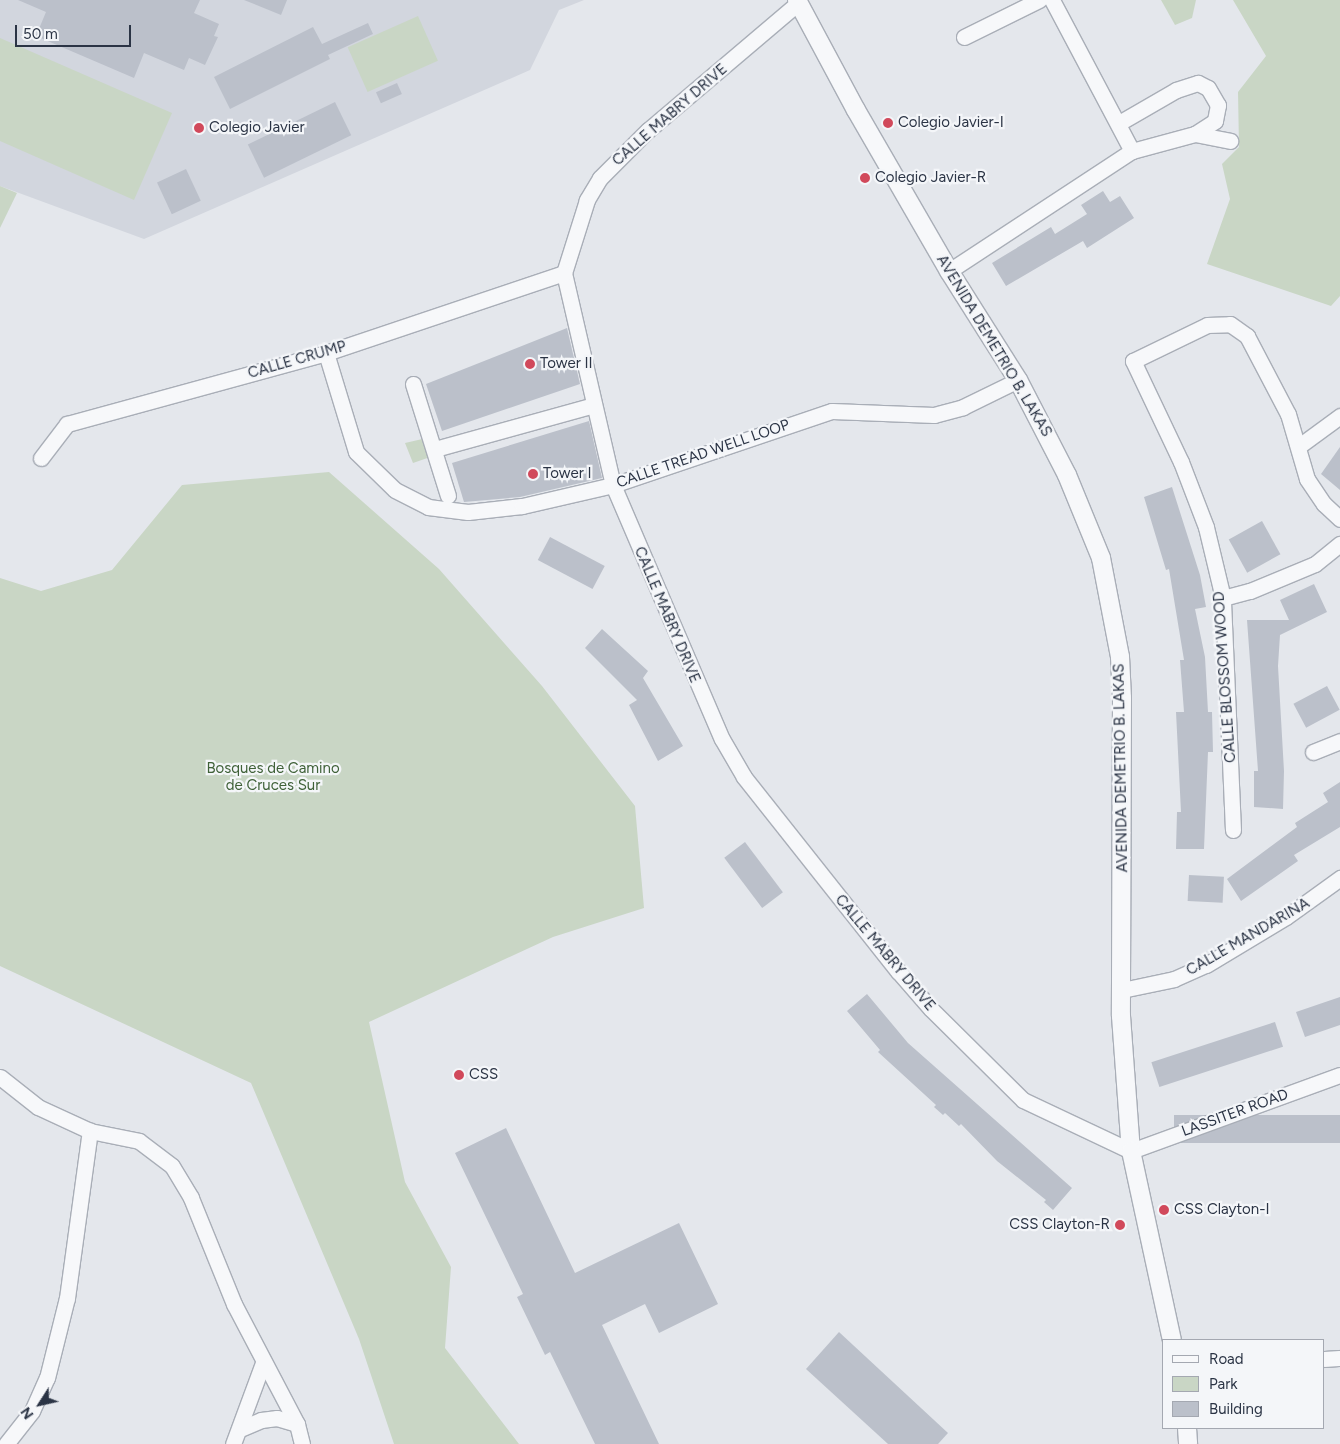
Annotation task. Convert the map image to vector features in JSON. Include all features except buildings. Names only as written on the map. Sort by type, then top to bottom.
[{"type":"street","points":[[964,37],[1039,0]]},
{"type":"street","points":[[1052,0],[1132,150]]},
{"type":"street","name":"AVENIDA DEMETRIO B. LAKAS","points":[[798,1],[949,270],[1018,380],[1083,511],[1101,558],[1120,657],[1122,698],[1122,990],[1131,1151],[1172,1339]]},
{"type":"street","name":"CALLE MABRY DRIVE","points":[[798,1],[648,130],[600,178],[587,200],[564,272],[613,485],[705,703],[744,777],[898,972],[1023,1100],[1131,1151]]},
{"type":"street","points":[[949,270],[1132,150],[1195,134],[1215,121],[1218,105],[1208,88],[1198,83],[1176,90],[1119,123]]},
{"type":"street","points":[[1195,134],[1230,141]]},
{"type":"street","name":"CALLE CRUMP","points":[[41,458],[67,424],[326,353],[564,272]]},
{"type":"street","name":"CALLE BLOSSOM WOOD","points":[[1232,830],[1223,598],[1206,527],[1177,454],[1134,361],[1208,325],[1230,324],[1247,336],[1288,414],[1299,446]]},
{"type":"street","name":"CALLE TREAD WELL LOOP","points":[[326,353],[356,452],[395,490],[428,507],[468,512],[522,506],[613,485],[832,412],[934,415],[963,407],[1018,380]]},
{"type":"street","points":[[413,384],[435,449],[448,496]]},
{"type":"street","points":[[435,449],[594,405]]},
{"type":"street","points":[[1340,416],[1299,446],[1307,479],[1324,504],[1340,519]]},
{"type":"street","points":[[1223,598],[1250,592],[1315,564],[1340,544]]},
{"type":"street","points":[[1313,752],[1340,741]]},
{"type":"street","name":"CALLE MANDARINA","points":[[1122,990],[1174,979],[1206,965],[1286,917],[1340,878]]},
{"type":"street","name":"LASSITER ROAD","points":[[1131,1151],[1340,1075]]},
{"type":"street","points":[[0,1077],[38,1107],[90,1131],[139,1141],[172,1166],[191,1198],[234,1304],[263,1363],[297,1424],[302,1444]]},
{"type":"street","points":[[6,1444],[32,1411],[47,1378],[66,1298],[90,1131]]},
{"type":"street","points":[[1325,1359],[1340,1358]]},
{"type":"street","points":[[232,1444],[240,1429],[263,1363]]},
{"type":"street","points":[[240,1429],[261,1420],[277,1418],[297,1424]]},
{"type":"street","points":[[1187,1429],[1188,1444]]},
{"type":"shaded area","name":"Colegio Javier","points":[[0,0],[584,0],[559,10],[530,70],[144,239],[0,186]]},
{"type":"green space","points":[[1161,0],[1196,0],[1192,18],[1175,25]]},
{"type":"green space","points":[[1233,0],[1340,0],[1340,296],[1331,306],[1207,264],[1230,199],[1222,164],[1239,147],[1238,92],[1266,56]]},
{"type":"green space","points":[[418,16],[438,61],[368,92],[348,47]]},
{"type":"green space","points":[[0,38],[172,113],[134,200],[0,141]]},
{"type":"green space","points":[[0,186],[17,193],[0,228]]},
{"type":"green space","points":[[431,437],[436,455],[413,463],[405,443]]},
{"type":"green space","name":"Bosques de Camino de Cruces Sur","points":[[329,472],[439,569],[542,686],[635,806],[644,908],[553,937],[369,1022],[405,1182],[451,1267],[445,1348],[519,1444],[394,1444],[359,1339],[251,1083],[0,966],[0,578],[41,591],[112,570],[182,485]]},
{"type":"place","name":"Colegio Javier-I","points":[[888,123]]},
{"type":"place","name":"Colegio Javier","points":[[199,128]]},
{"type":"place","name":"Colegio Javier-R","points":[[865,178]]},
{"type":"place","name":"Tower II","points":[[530,364]]},
{"type":"place","name":"Tower I","points":[[533,474]]},
{"type":"place","name":"CSS","points":[[459,1075]]},
{"type":"place","name":"CSS Clayton-I","points":[[1164,1210]]},
{"type":"place","name":"CSS Clayton-R","points":[[1120,1225]]}]
